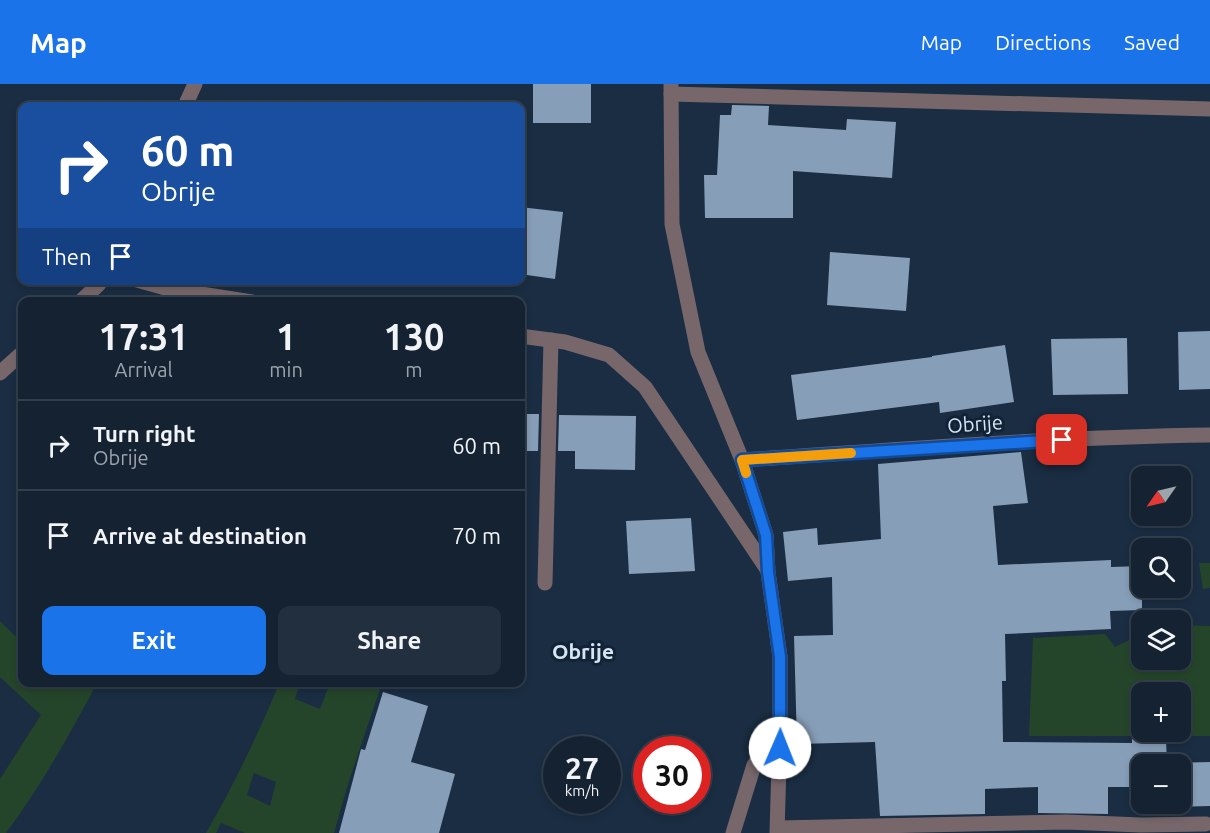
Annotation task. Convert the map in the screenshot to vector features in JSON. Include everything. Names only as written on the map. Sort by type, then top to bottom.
[{"type":"street","points":[[187,102],[195,84]]},
{"type":"street","points":[[1206,825],[1066,822],[778,830],[780,657],[768,572],[766,535],[742,460],[698,352],[672,224],[671,89],[1210,109]]},
{"type":"street","points":[[85,297],[98,285]]},
{"type":"street","points":[[157,285],[222,297]]},
{"type":"street","points":[[525,337],[565,342],[609,355],[645,387],[768,572]]},
{"type":"street","points":[[546,583],[551,340]]},
{"type":"street","points":[[0,373],[18,357]]},
{"type":"street","name":"Obrije","points":[[742,460],[1102,437],[1210,435]]},
{"type":"street","points":[[733,833],[754,765],[780,728]]},
{"type":"green space","points":[[1199,563],[1210,563],[1210,588],[1203,589]]},
{"type":"green space","points":[[0,621],[18,639],[18,687],[95,687],[54,760],[6,833],[0,833],[0,779],[41,715],[0,677]]},
{"type":"green space","points":[[1191,625],[1210,626],[1210,736],[1191,736],[1191,682],[1131,682],[1131,736],[1029,736],[1033,638],[1105,634],[1115,647],[1131,639],[1131,670],[1191,670]]},
{"type":"green space","points":[[278,687],[299,687],[295,699],[320,709],[328,687],[381,687],[334,833],[245,833],[221,823],[216,833],[206,833],[254,740]],"holes":[[[254,773],[276,782],[270,806],[247,795]]]},
{"type":"building","points":[[533,84],[591,84],[591,123],[533,123]]},
{"type":"building","points":[[732,105],[769,106],[768,125],[846,130],[847,119],[896,122],[892,178],[793,171],[793,218],[705,218],[704,175],[717,175],[720,115],[731,115]]},
{"type":"building","points":[[525,208],[563,212],[555,279],[525,275]]},
{"type":"building","points":[[830,252],[910,258],[906,311],[827,305]]},
{"type":"building","points":[[1210,331],[1210,389],[1179,390],[1178,332]]},
{"type":"building","points":[[1127,338],[1128,394],[1053,395],[1051,339]]},
{"type":"building","points":[[1005,345],[1014,402],[940,413],[939,402],[797,420],[791,375]]},
{"type":"building","points":[[525,414],[539,414],[538,451],[525,451]]},
{"type":"building","points":[[559,415],[636,416],[635,470],[575,469],[575,451],[558,451]]},
{"type":"building","points":[[1021,452],[1028,503],[993,506],[998,565],[1111,560],[1111,567],[1131,566],[1131,598],[1142,598],[1142,610],[1110,611],[1111,629],[1005,634],[1006,681],[1002,681],[1003,742],[1166,742],[1167,754],[1131,754],[1131,787],[1108,787],[1108,814],[1038,813],[1038,787],[985,789],[985,814],[880,816],[875,742],[797,744],[794,636],[833,635],[832,577],[788,581],[783,532],[817,528],[818,545],[881,539],[878,464]]},
{"type":"building","points":[[691,518],[695,571],[629,574],[626,521]]},
{"type":"building","points":[[383,692],[428,706],[411,762],[455,774],[439,833],[339,833],[361,749],[365,750]]},
{"type":"building","points":[[1191,762],[1210,762],[1210,806],[1191,806]]},
{"type":"slow traffic","points":[[746,473],[742,460],[851,453]]},
{"type":"district","name":"Obrije","points":[[583,652]]},
{"type":"route","points":[[780,748],[780,657],[768,572],[766,535],[742,460],[1062,440]]}]
